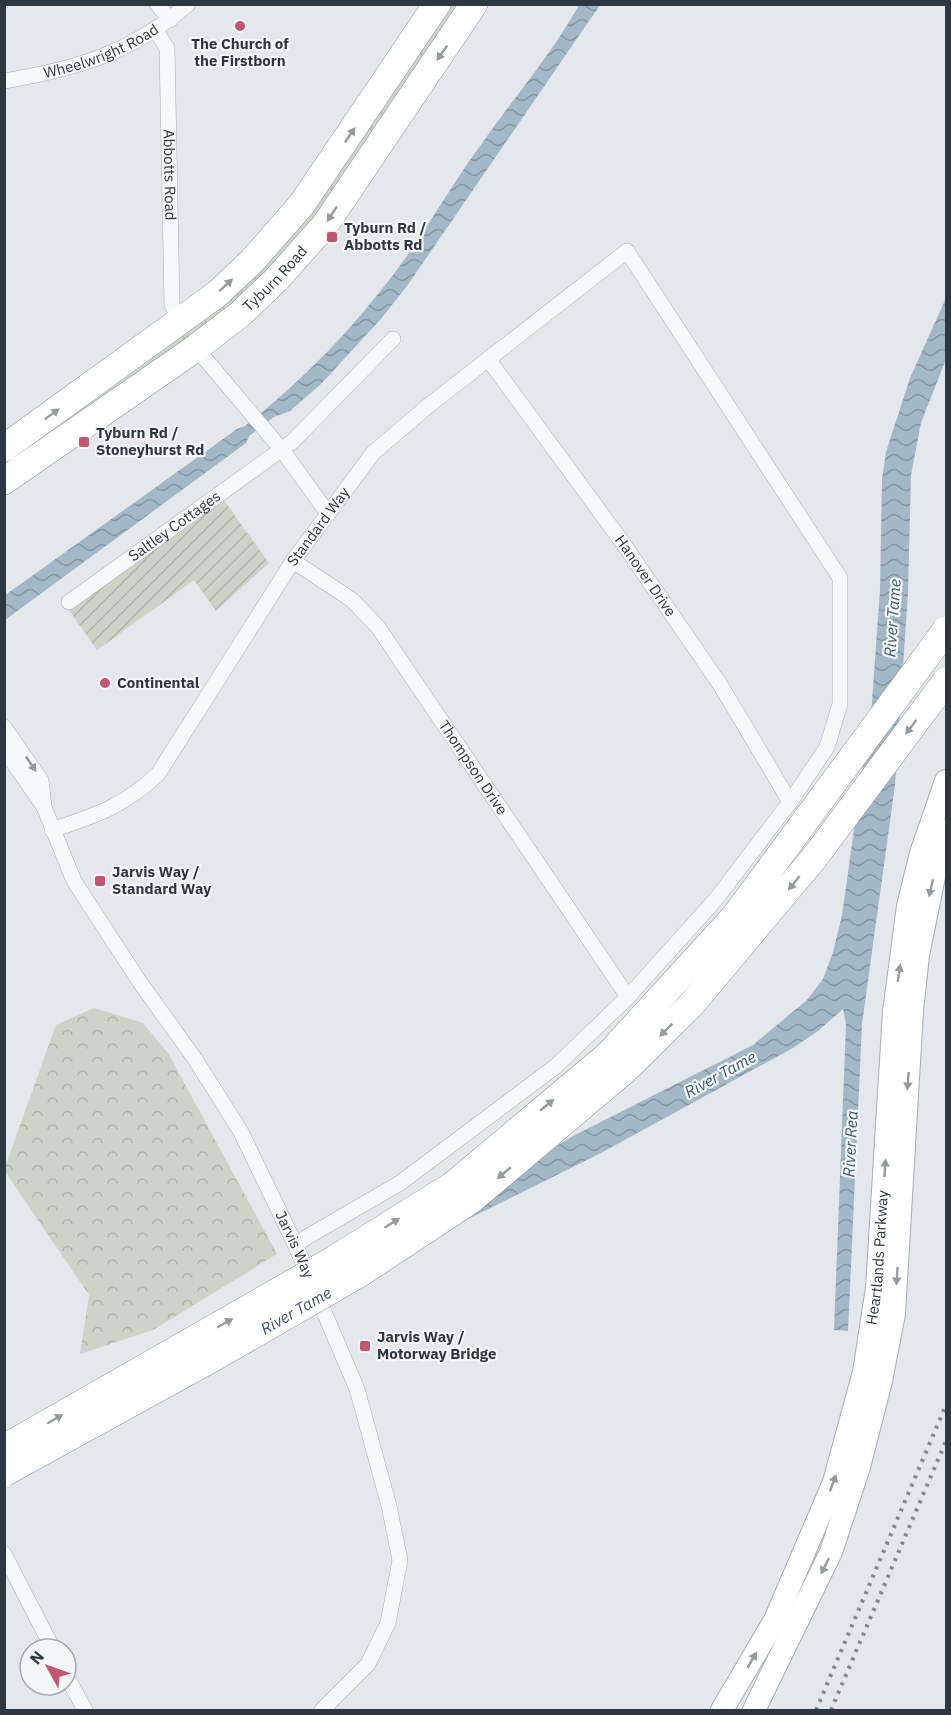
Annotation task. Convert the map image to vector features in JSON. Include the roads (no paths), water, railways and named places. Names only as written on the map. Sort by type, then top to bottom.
[{"type":"highway","name":"Tyburn Road","points":[[4,448],[217,294],[252,261],[302,204],[437,4]]},
{"type":"highway","name":"Tyburn Road","points":[[4,481],[196,348],[239,315],[269,287],[326,225],[474,4]]},
{"type":"highway","points":[[4,1448],[333,1260],[453,1185],[608,1055],[735,916],[946,630]]},
{"type":"highway","points":[[4,1473],[213,1358],[339,1285],[471,1200],[625,1070],[691,1005],[815,857],[946,681]]},
{"type":"main road","name":"Heartlands Parkway","points":[[722,1710],[775,1620],[834,1482],[864,1372],[877,1288],[894,1012],[908,906],[921,853],[946,781]]},
{"type":"main road","name":"Heartlands Parkway","points":[[754,1710],[831,1552],[859,1467],[881,1381],[895,1305],[912,1011],[918,955],[935,868],[946,831]]},
{"type":"street","points":[[157,4],[170,20]]},
{"type":"street","name":"Wheelwright Road","points":[[4,81],[78,66],[111,54],[156,31],[188,4]]},
{"type":"street","name":"Abbotts Road","points":[[156,31],[167,48],[172,305],[180,321]]},
{"type":"street","name":"Standard Way","points":[[52,830],[113,808],[137,794],[158,774],[293,561],[327,512],[373,453],[488,359],[627,251],[840,578],[840,704],[826,747],[790,802]]},
{"type":"street","name":"Saltley Cottages","points":[[69,602],[282,450],[393,339]]},
{"type":"street","points":[[196,348],[282,450],[327,512]]},
{"type":"street","name":"Hanover Drive","points":[[488,359],[625,546],[715,677],[790,802]]},
{"type":"street","name":"Thompson Drive","points":[[293,561],[352,600],[378,627],[628,997]]},
{"type":"street","name":"Jarvis Way","points":[[4,727],[41,780],[44,807],[74,881],[139,981],[195,1059],[241,1132],[295,1244],[357,1389],[389,1506],[400,1560],[388,1623],[368,1664],[322,1710]]},
{"type":"street","name":"Jarvis Way","points":[[4,749],[44,807]]},
{"type":"street","points":[[295,1244],[400,1183],[556,1066],[628,997],[716,899],[790,802]]},
{"type":"street","points":[[4,1554],[47,1637]]},
{"type":"water","points":[[579,5],[600,5],[407,286],[380,320],[321,384],[290,411],[274,417],[249,436],[246,443],[5,620],[4,596],[237,429],[245,426],[306,373],[344,334],[407,256],[469,162],[544,59]]},
{"type":"water","points":[[946,298],[946,359],[921,423],[911,475],[908,593],[895,785],[862,1024],[848,1331],[834,1330],[846,1024],[843,1009],[818,1031],[793,1048],[601,1153],[468,1219],[208,1371],[389,1248],[573,1136],[753,1045],[807,1000],[823,979],[833,952],[842,915],[872,702],[880,589],[882,479],[886,452],[910,378]]},
{"type":"railway","points":[[816,1710],[946,1405]]},
{"type":"railway","points":[[831,1710],[946,1441]]},
{"type":"place","name":"The Church of the Firstborn","points":[[240,26]]},
{"type":"place","name":"Tyburn Rd / Abbotts Rd","points":[[332,237]]},
{"type":"place","name":"Tyburn Rd / Stoneyhurst Rd","points":[[84,442]]},
{"type":"place","name":"Continental","points":[[105,683]]},
{"type":"place","name":"Jarvis Way / Standard Way","points":[[100,881]]},
{"type":"place","name":"Jarvis Way / Motorway Bridge","points":[[365,1346]]},
{"type":"water label","name":"River Tame","points":[[892,618]]},
{"type":"water label","name":"River Tame","points":[[720,1074]]},
{"type":"water label","name":"River Rea","points":[[850,1144]]},
{"type":"water label","name":"River Tame","points":[[295,1310]]}]
